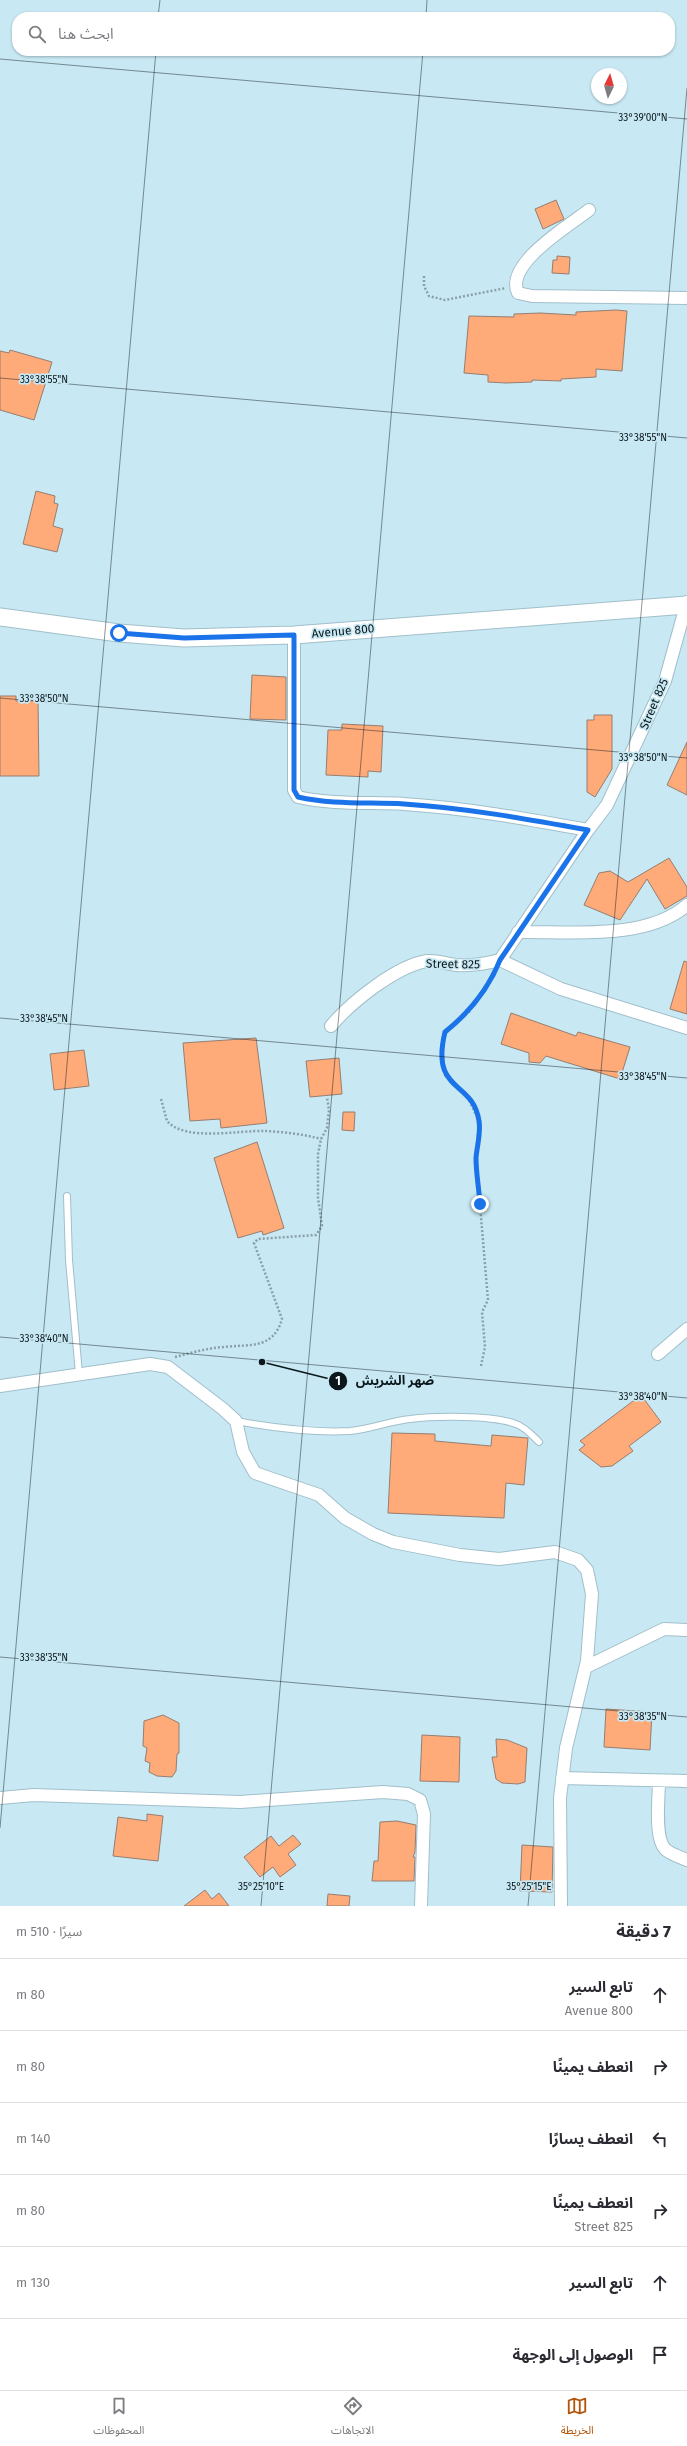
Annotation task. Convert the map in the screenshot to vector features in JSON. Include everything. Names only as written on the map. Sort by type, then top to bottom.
[{"type":"main road","name":"Avenue 800","points":[[0,617],[119,633],[184,638],[294,635],[687,604]]},
{"type":"street","points":[[589,210],[525,261],[519,272],[516,285],[518,293],[522,295],[687,298]]},
{"type":"street","name":"Street 825","points":[[331,1026],[349,1008],[375,988],[400,972],[417,964],[432,961],[457,965],[481,965],[500,960],[588,830],[607,805],[665,681],[687,604]]},
{"type":"street","points":[[294,635],[294,790],[298,797],[338,802],[404,804],[497,814],[588,830]]},
{"type":"street","points":[[518,932],[611,931],[658,923],[687,905]]},
{"type":"street","points":[[500,960],[561,989],[687,1028]]},
{"type":"street","points":[[658,1354],[687,1329]]},
{"type":"street","points":[[0,1386],[150,1364],[163,1365],[189,1383],[236,1421],[243,1452],[256,1473],[319,1495],[345,1518],[373,1534],[393,1542],[460,1555],[499,1559],[555,1552],[578,1560],[587,1570],[592,1594],[586,1667],[566,1748],[562,1778],[560,1798],[560,1906]]},
{"type":"street","points":[[586,1667],[664,1629],[687,1630]]},
{"type":"street","points":[[562,1778],[687,1781]]},
{"type":"street","points":[[659,1781],[659,1835],[662,1844],[666,1850],[687,1860]]},
{"type":"street","points":[[0,1798],[41,1795],[240,1802],[384,1792],[408,1794],[420,1800],[424,1814],[421,1906]]},
{"type":"lane","points":[[67,1196],[69,1260],[80,1374]]},
{"type":"lane","points":[[236,1421],[284,1429],[335,1431],[363,1429],[416,1418],[505,1421],[528,1430],[540,1442]]},
{"type":"path","points":[[424,276],[424,286],[430,296],[438,300],[445,300],[516,285]]},
{"type":"path","points":[[481,1366],[485,1347],[482,1312],[488,1300],[476,1158],[479,1121],[467,1096],[444,1075],[441,1058],[445,1032],[469,1012],[491,981],[500,960]]},
{"type":"path","points":[[163,1365],[174,1357],[192,1353],[223,1347],[255,1346],[268,1340],[279,1330],[282,1319],[254,1243],[258,1240],[316,1235],[320,1231],[323,1220],[318,1198],[320,1139],[327,1128],[329,1110],[327,1097]]},
{"type":"path","points":[[161,1099],[167,1120],[180,1130],[216,1133],[265,1131],[320,1139]]},
{"type":"building","points":[[556,200],[564,219],[543,229],[535,209]]},
{"type":"building","points":[[557,256],[570,257],[569,274],[552,273],[553,260],[557,260]]},
{"type":"building","points":[[616,310],[627,311],[622,371],[596,369],[596,377],[561,379],[561,381],[532,380],[532,382],[506,383],[488,382],[488,375],[464,373],[469,316],[514,317],[514,314],[540,313],[576,315],[576,312]]},
{"type":"building","points":[[10,350],[52,362],[34,420],[0,410],[0,351],[9,353]]},
{"type":"building","points":[[36,491],[55,496],[54,503],[58,504],[53,526],[63,529],[57,552],[23,544]]},
{"type":"building","points":[[252,675],[286,677],[286,720],[250,719]]},
{"type":"building","points":[[0,696],[16,696],[16,701],[38,700],[39,776],[0,776]]},
{"type":"building","points":[[594,715],[612,715],[612,769],[595,797],[587,792],[587,720],[594,720]]},
{"type":"building","points":[[342,724],[383,726],[381,772],[368,771],[368,777],[326,775],[328,730],[342,730]]},
{"type":"building","points":[[687,742],[687,795],[667,785]]},
{"type":"building","points":[[669,858],[687,887],[687,896],[665,909],[647,879],[620,920],[584,905],[599,873],[610,871],[628,882]]},
{"type":"building","points":[[684,961],[687,962],[687,1014],[670,1009]]},
{"type":"building","points":[[511,1013],[576,1036],[578,1032],[630,1047],[620,1079],[546,1056],[540,1063],[529,1062],[529,1053],[501,1044]]},
{"type":"building","points":[[256,1038],[267,1123],[221,1128],[220,1119],[190,1121],[183,1043]]},
{"type":"building","points":[[84,1050],[89,1086],[54,1090],[50,1054]]},
{"type":"building","points":[[339,1058],[342,1094],[310,1097],[306,1061]]},
{"type":"building","points":[[343,1112],[355,1112],[354,1131],[342,1130]]},
{"type":"building","points":[[257,1142],[284,1228],[263,1235],[262,1231],[238,1238],[214,1158]]},
{"type":"building","points":[[641,1395],[661,1422],[629,1446],[633,1451],[612,1466],[601,1467],[579,1450],[585,1445],[580,1441]]},
{"type":"building","points":[[392,1433],[435,1434],[435,1441],[491,1446],[492,1435],[528,1438],[524,1485],[506,1483],[504,1518],[388,1513]]},
{"type":"building","points":[[606,1709],[652,1712],[650,1750],[604,1747]]},
{"type":"building","points":[[163,1715],[179,1723],[179,1753],[177,1754],[176,1771],[172,1777],[157,1776],[149,1772],[150,1763],[145,1761],[147,1748],[143,1746],[144,1721]]},
{"type":"building","points":[[422,1735],[460,1737],[459,1782],[420,1781]]},
{"type":"building","points":[[496,1739],[507,1740],[527,1748],[525,1782],[518,1784],[502,1783],[496,1779],[492,1757],[497,1757]]},
{"type":"building","points":[[147,1814],[163,1816],[158,1861],[113,1856],[118,1817],[147,1821]]},
{"type":"building","points":[[397,1821],[416,1825],[415,1852],[413,1857],[415,1857],[414,1881],[372,1881],[374,1861],[378,1861],[380,1822]]},
{"type":"building","points":[[293,1835],[301,1844],[288,1854],[296,1865],[280,1877],[273,1867],[260,1877],[244,1857],[271,1836],[279,1846]]},
{"type":"building","points":[[522,1845],[553,1847],[552,1892],[520,1891]]},
{"type":"building","points":[[205,1890],[212,1899],[219,1893],[229,1906],[184,1906]]},
{"type":"building","points":[[328,1894],[350,1896],[349,1906],[327,1906]]},
{"type":"place","name":"ضهر الشريش","points":[[262,1362]]},
{"type":"route","points":[[119,633],[184,638],[294,635],[294,790],[298,797],[308,800],[404,804],[497,814],[588,830],[500,960],[491,981],[469,1012],[445,1032],[442,1043],[441,1058],[444,1075],[467,1096],[476,1111],[479,1121],[476,1158],[480,1204]]}]
